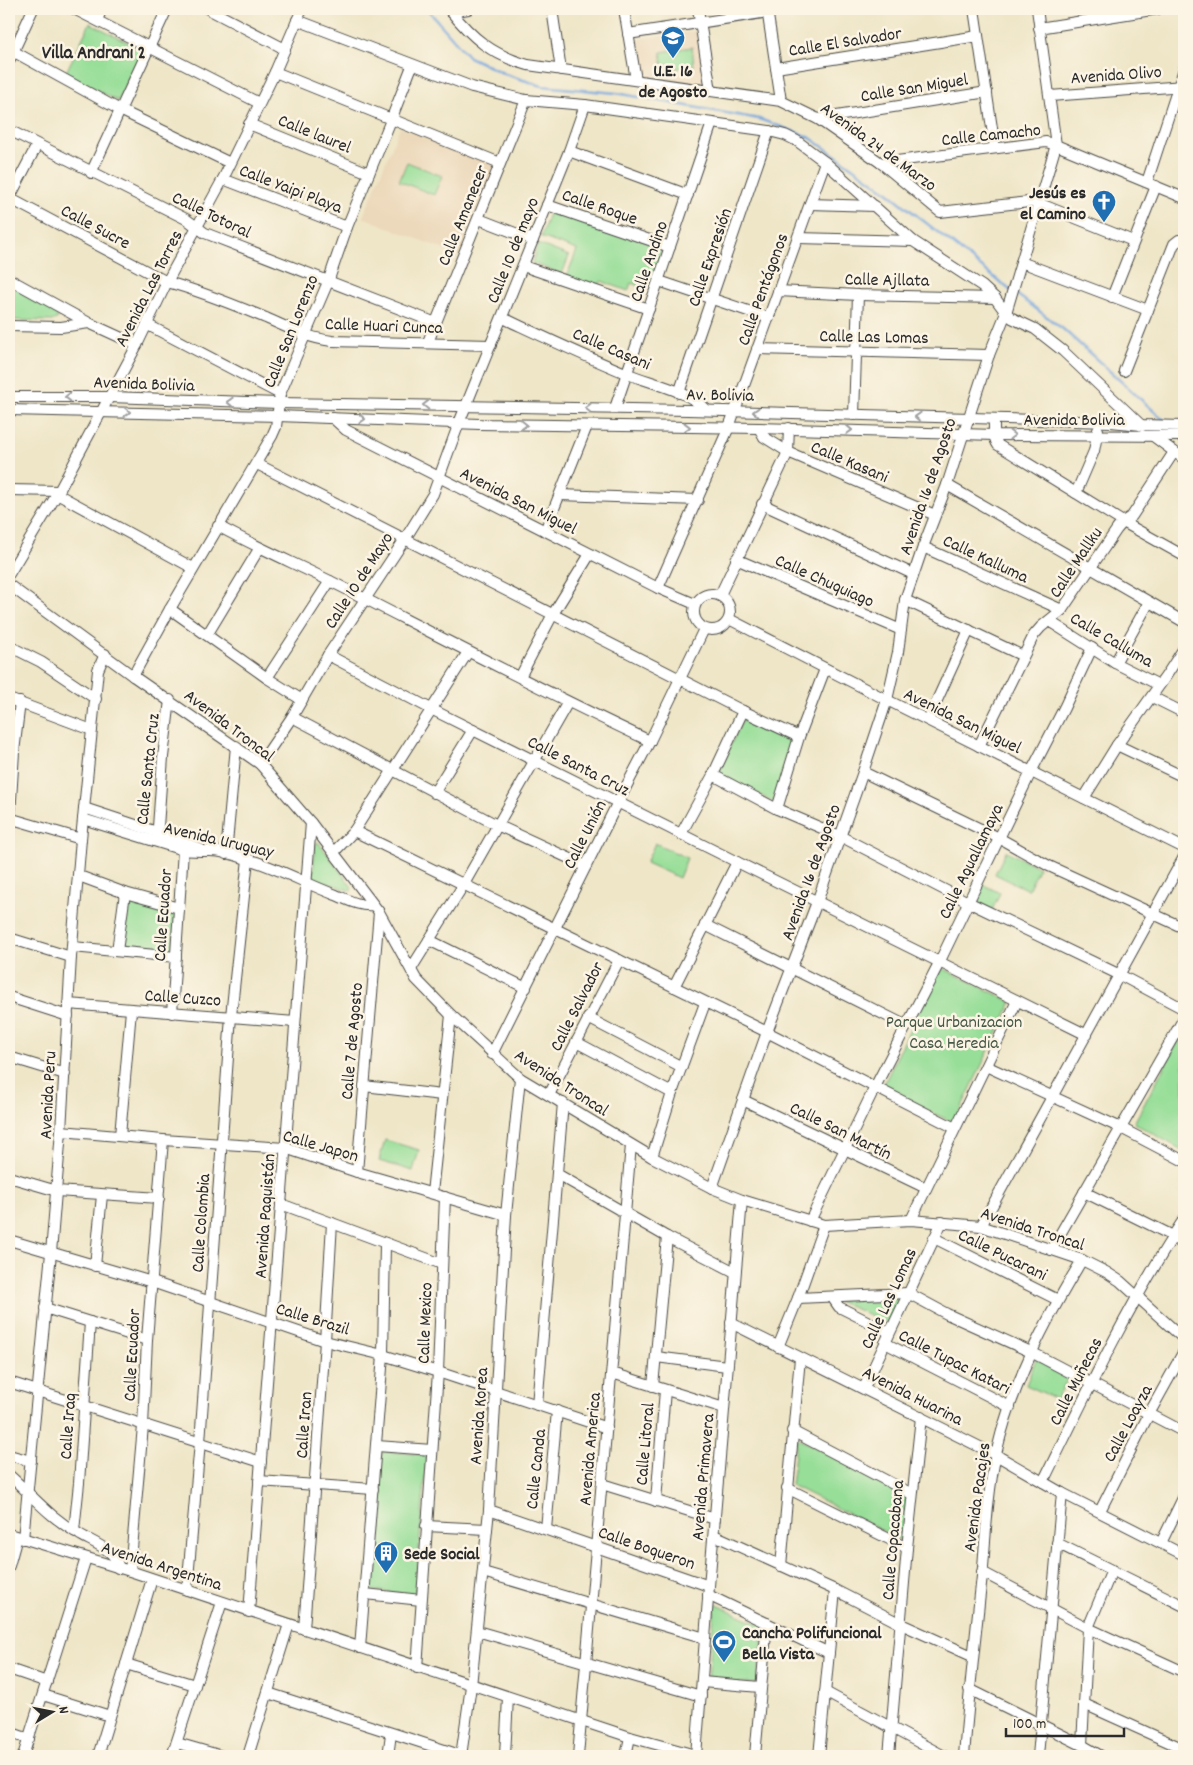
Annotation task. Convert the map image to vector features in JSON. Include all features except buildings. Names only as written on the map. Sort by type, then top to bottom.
[{"type":"street","points":[[33,9],[10,53],[120,110],[230,163]]},
{"type":"street","points":[[74,9],[259,103]]},
{"type":"street","points":[[97,20],[102,9]]},
{"type":"street","points":[[91,172],[167,9]]},
{"type":"street","points":[[208,9],[285,49]]},
{"type":"street","name":"Avenida Las Torres","points":[[9,574],[58,492],[148,325],[167,282],[223,179],[302,9]]},
{"type":"street","points":[[450,10],[468,9]]},
{"type":"street","points":[[552,9],[561,70]]},
{"type":"street","points":[[624,9],[636,80]]},
{"type":"street","points":[[698,9],[711,90]]},
{"type":"street","points":[[628,34],[767,10],[788,9]]},
{"type":"street","points":[[974,9],[995,148]]},
{"type":"street","name":"Avenida 16 de Agosto","points":[[712,1188],[767,1032],[817,902],[887,700],[898,652],[906,600],[923,547],[947,485],[989,355],[1006,313],[1056,145],[1037,9]]},
{"type":"street","points":[[1040,28],[1158,9]]},
{"type":"street","name":"Avenida 24 de Marzo","points":[[450,10],[474,37],[494,52],[509,60],[561,70],[781,101],[818,119],[881,163],[940,212],[1029,202],[1038,203]]},
{"type":"street","points":[[767,10],[781,101]]},
{"type":"street","points":[[297,20],[412,66],[472,87],[526,100],[584,105],[769,130],[785,135],[797,141],[825,162],[913,241],[982,286],[1012,318],[1035,329],[1063,351],[1152,436],[1184,459]]},
{"type":"street","name":"Calle El Salvador","points":[[776,68],[978,36]]},
{"type":"street","name":"Calle San Lorenzo","points":[[133,676],[193,568],[257,464],[272,436],[276,427],[280,398],[328,282],[347,227],[412,66]]},
{"type":"street","points":[[1112,297],[1133,242],[1182,86],[1184,69]]},
{"type":"street","points":[[274,72],[500,164]]},
{"type":"street","name":"Avenida Olivo","points":[[1050,96],[1182,86]]},
{"type":"street","name":"Calle San Miguel","points":[[818,119],[987,92]]},
{"type":"street","name":"Calle Amanecer","points":[[428,342],[526,100]]},
{"type":"street","name":"Calle 10 de mayo","points":[[466,406],[569,151],[584,105]]},
{"type":"street","name":"Calle Andino","points":[[615,408],[712,123]]},
{"type":"street","name":"Calle laurel","points":[[248,124],[369,173]]},
{"type":"street","name":"Calle Totoral","points":[[9,130],[186,219],[205,233],[436,323]]},
{"type":"street","name":"Calle Expresión","points":[[679,393],[769,130]]},
{"type":"street","name":"Calle Camacho","points":[[881,163],[1046,142],[1184,198]]},
{"type":"street","points":[[9,198],[37,145]]},
{"type":"street","points":[[569,151],[688,194]]},
{"type":"street","name":"Calle Pentágonos","points":[[658,588],[729,427],[825,162]]},
{"type":"street","name":"Calle Yaipi Playa","points":[[223,179],[347,227]]},
{"type":"street","name":"Calle Sucre","points":[[9,198],[167,282]]},
{"type":"street","points":[[1038,203],[1133,242]]},
{"type":"street","points":[[810,204],[875,206]]},
{"type":"street","name":"Calle Roque","points":[[547,205],[670,247]]},
{"type":"street","points":[[479,219],[533,240]]},
{"type":"street","points":[[798,238],[913,241]]},
{"type":"street","points":[[1124,371],[1174,244],[1179,240],[1184,240]]},
{"type":"street","points":[[1021,262],[1148,310]]},
{"type":"street","points":[[523,266],[649,309]]},
{"type":"street","points":[[9,279],[89,323],[137,345]]},
{"type":"street","points":[[658,281],[769,318]]},
{"type":"street","name":"Calle Huari Cunca","points":[[167,282],[184,286],[236,306],[315,339],[332,342],[428,342],[490,345]]},
{"type":"street","name":"Calle Ajllata","points":[[778,292],[995,298]]},
{"type":"street","points":[[854,414],[858,295]]},
{"type":"street","name":"Calle Casani","points":[[502,318],[627,373],[679,393],[700,403],[707,410]]},
{"type":"street","points":[[9,326],[61,327],[89,323]]},
{"type":"street","points":[[148,325],[280,398]]},
{"type":"street","name":"Calle Las Lomas","points":[[758,349],[989,355]]},
{"type":"street","name":"Avenida Bolivia","points":[[9,397],[280,398]]},
{"type":"street","name":"Av. Bolivia","points":[[280,398],[466,406],[854,414],[1182,426]]},
{"type":"street","name":"Calle 10 de Mayo","points":[[260,764],[292,717],[364,598],[405,539],[433,494],[466,406]]},
{"type":"street","name":"Avenida Bolivia","points":[[9,410],[278,416]]},
{"type":"street","name":"Av. Bolivia","points":[[278,416],[459,423],[789,428],[964,434]]},
{"type":"street","name":"Avenida San Miguel","points":[[333,418],[346,430],[439,478],[658,588],[695,604]]},
{"type":"street","points":[[994,419],[994,435],[998,445],[1123,522],[1184,556]]},
{"type":"street","points":[[1076,493],[1094,451],[1098,435],[1098,422]]},
{"type":"street","points":[[545,531],[587,426]]},
{"type":"street","name":"Calle Kasani","points":[[759,428],[764,437],[788,452],[935,515]]},
{"type":"street","points":[[720,595],[788,452],[789,428]]},
{"type":"street","name":"Avenida Bolivia","points":[[964,434],[1184,436]]},
{"type":"street","name":"Calle Mallku","points":[[979,746],[1034,635],[1062,610],[1123,522],[1132,516],[1174,452]]},
{"type":"street","points":[[257,464],[743,711],[799,736]]},
{"type":"street","points":[[947,485],[1184,622]]},
{"type":"street","points":[[9,490],[58,492],[193,568]]},
{"type":"street","points":[[560,495],[698,500]]},
{"type":"street","points":[[762,504],[914,574]]},
{"type":"street","points":[[218,526],[259,549],[330,581],[468,652],[650,741]]},
{"type":"street","name":"Calle Kalluma","points":[[923,547],[1062,610]]},
{"type":"street","points":[[207,635],[259,549]]},
{"type":"street","points":[[520,677],[553,614],[590,554]]},
{"type":"street","name":"Calle Chuquiago","points":[[736,559],[901,630]]},
{"type":"street","points":[[267,678],[330,581]]},
{"type":"street","name":"Avenida Troncal","points":[[9,585],[133,676],[260,764],[311,823],[376,908],[416,979],[451,1015],[520,1078],[652,1157],[712,1188],[742,1200],[824,1225],[911,1220],[981,1226],[1082,1260],[1106,1272],[1138,1296],[1184,1339]]},
{"type":"street","points":[[708,593],[720,595],[728,602],[731,613],[729,619],[726,624],[716,630],[704,629],[696,621],[695,604],[703,595],[708,593]]},
{"type":"street","points":[[906,600],[1022,656]]},
{"type":"street","points":[[1115,663],[1149,602]]},
{"type":"street","points":[[170,608],[267,678],[302,700]]},
{"type":"street","name":"Avenida San Miguel","points":[[729,619],[1184,848]]},
{"type":"street","name":"Calle Calluma","points":[[1049,621],[1115,663],[1159,685]]},
{"type":"street","name":"Calle Unión","points":[[492,1054],[650,741],[704,629]]},
{"type":"street","points":[[928,720],[969,630]]},
{"type":"street","points":[[9,640],[96,699]]},
{"type":"street","points":[[9,646],[28,654]]},
{"type":"street","name":"Calle Aguallamaya","points":[[810,1221],[1092,648]]},
{"type":"street","points":[[1084,798],[1117,745],[1152,697],[1184,648]]},
{"type":"street","points":[[334,852],[354,831],[433,710],[468,652]]},
{"type":"street","name":"Avenida Peru","points":[[9,1566],[28,1492],[62,1131],[68,1004],[81,839],[98,670],[105,654]]},
{"type":"street","name":"Calle Santa Cruz","points":[[328,655],[433,710],[1088,1035]]},
{"type":"street","points":[[777,809],[799,736],[826,669]]},
{"type":"street","points":[[1152,697],[1184,713]]},
{"type":"street","points":[[9,699],[92,730]]},
{"type":"street","name":"Calle Santa Cruz","points":[[157,837],[163,756],[170,700]]},
{"type":"street","points":[[9,832],[14,752],[20,702]]},
{"type":"street","points":[[411,969],[464,884],[568,702]]},
{"type":"street","points":[[681,834],[713,775],[743,711]]},
{"type":"street","points":[[292,717],[497,825],[586,866]]},
{"type":"street","points":[[434,793],[473,730]]},
{"type":"street","points":[[1117,745],[1184,777]]},
{"type":"street","points":[[226,854],[236,746]]},
{"type":"street","points":[[863,772],[999,838],[1049,866],[1184,928]]},
{"type":"street","points":[[713,775],[777,809],[840,836],[968,902],[1120,975],[1184,1009]]},
{"type":"street","points":[[84,814],[157,837],[193,845],[205,852]]},
{"type":"street","points":[[9,818],[81,839]]},
{"type":"street","name":"Avenida Paquistán","points":[[249,1612],[311,823]]},
{"type":"street","points":[[354,831],[767,1032],[955,1128]]},
{"type":"street","name":"Avenida Uruguay","points":[[157,837],[183,850],[226,854],[248,859],[326,892],[376,908]]},
{"type":"street","name":"Calle Ecuador","points":[[172,1013],[183,850]]},
{"type":"street","points":[[981,1226],[1088,1035],[1184,857]]},
{"type":"street","name":"Calle Colombia","points":[[187,1590],[211,1302],[231,1016],[248,859]]},
{"type":"street","points":[[674,987],[737,862]]},
{"type":"street","points":[[79,876],[180,908]]},
{"type":"street","points":[[117,951],[125,892]]},
{"type":"street","name":"Calle 7 de Agosto","points":[[357,1172],[376,908]]},
{"type":"street","points":[[705,925],[907,1026]]},
{"type":"street","points":[[9,938],[72,952],[117,951],[176,957]]},
{"type":"street","points":[[429,940],[526,988]]},
{"type":"street","name":"Calle Salvador","points":[[549,1095],[619,960]]},
{"type":"street","points":[[9,997],[68,1016]]},
{"type":"street","points":[[911,1220],[1017,1001]]},
{"type":"street","points":[[652,1157],[672,1093],[705,1003]]},
{"type":"street","name":"Calle Cuzco","points":[[68,1004],[295,1022]]},
{"type":"street","points":[[120,1136],[131,1010]]},
{"type":"street","points":[[432,1193],[451,1015]]},
{"type":"street","points":[[588,1018],[682,1067]]},
{"type":"street","points":[[1051,1250],[1184,1018]]},
{"type":"street","points":[[576,1042],[672,1093]]},
{"type":"street","points":[[9,1057],[65,1074]]},
{"type":"street","points":[[986,1066],[1121,1128],[1184,1161]]},
{"type":"street","name":"Avenida Korea","points":[[462,1756],[489,1510],[506,1214],[520,1078]]},
{"type":"street","points":[[364,1086],[442,1095]]},
{"type":"street","name":"Calle San Martín","points":[[744,1100],[926,1188]]},
{"type":"street","points":[[537,1405],[564,1103]]},
{"type":"street","name":"Calle Japon","points":[[62,1131],[286,1148],[357,1172],[506,1214]]},
{"type":"street","name":"Calle Ecuador","points":[[130,1571],[143,1426],[147,1340],[163,1140]]},
{"type":"street","name":"Avenida America","points":[[578,1756],[631,1145]]},
{"type":"street","points":[[557,1174],[667,1237],[735,1272]]},
{"type":"street","points":[[9,1178],[57,1191],[159,1198]]},
{"type":"street","points":[[1084,1192],[1173,1236],[1184,1246]]},
{"type":"street","points":[[95,1266],[102,1195]]},
{"type":"street","name":"Calle Mexico","points":[[417,1668],[438,1372],[445,1197]]},
{"type":"street","name":"Avenida Primavera","points":[[697,1756],[708,1591],[742,1200]]},
{"type":"street","points":[[281,1204],[442,1264]]},
{"type":"street","name":"Calle Muñecas","points":[[1043,1482],[1091,1384],[1138,1296],[1184,1218]]},
{"type":"street","name":"Calle Las Lomas","points":[[864,1388],[942,1222]]},
{"type":"street","name":"Calle Iran","points":[[304,1629],[332,1223]]},
{"type":"street","points":[[778,1348],[824,1225]]},
{"type":"street","points":[[653,1386],[667,1237]]},
{"type":"street","name":"Calle Pucarani","points":[[934,1238],[1058,1300]]},
{"type":"street","name":"Calle Brazil","points":[[9,1240],[152,1282],[325,1341],[383,1355],[607,1428]]},
{"type":"street","points":[[360,1648],[374,1489],[383,1355],[385,1243]]},
{"type":"street","name":"Avenida Pacajes","points":[[964,1756],[972,1656],[996,1454],[1010,1407],[1031,1352],[1058,1300],[1082,1260]]},
{"type":"street","points":[[798,1298],[908,1293],[947,1314],[1031,1352],[1184,1432]]},
{"type":"street","points":[[832,1297],[839,1307],[889,1332]]},
{"type":"street","points":[[45,1308],[147,1340]]},
{"type":"street","name":"Calle Iraq","points":[[74,1531],[90,1322]]},
{"type":"street","name":"Avenida Huarina","points":[[731,1323],[778,1348],[864,1388],[996,1454],[1062,1493],[1184,1555]]},
{"type":"street","name":"Calle Tupac Katari","points":[[885,1343],[1010,1407]]},
{"type":"street","name":"Calle Loayza","points":[[1100,1511],[1149,1414],[1184,1351]]},
{"type":"street","points":[[656,1357],[727,1366]]},
{"type":"street","points":[[781,1566],[800,1358]]},
{"type":"street","points":[[612,1373],[724,1408]]},
{"type":"street","points":[[9,1382],[261,1462]]},
{"type":"street","name":"Calle Litoral","points":[[656,1501],[665,1390]]},
{"type":"street","name":"Calle Canda","points":[[546,1529],[557,1412]]},
{"type":"street","name":"Calle Copacabana","points":[[889,1756],[912,1494],[921,1417]]},
{"type":"street","points":[[792,1431],[912,1494]]},
{"type":"street","points":[[377,1446],[432,1450]]},
{"type":"street","points":[[9,1455],[31,1461]]},
{"type":"street","points":[[9,1475],[50,1515],[116,1557],[118,1568]]},
{"type":"street","points":[[259,1481],[374,1489]]},
{"type":"street","points":[[602,1484],[715,1519]]},
{"type":"street","points":[[787,1488],[907,1548]]},
{"type":"street","points":[[1038,1756],[1062,1493]]},
{"type":"street","points":[[1161,1543],[1184,1496]]},
{"type":"street","name":"Calle Boqueron","points":[[489,1510],[596,1547],[708,1591],[767,1623],[829,1653]]},
{"type":"street","points":[[426,1526],[487,1529]]},
{"type":"street","points":[[714,1535],[972,1656]]},
{"type":"street","name":"Avenida Argentina","points":[[16,1537],[130,1571],[471,1686],[630,1737],[697,1756]]},
{"type":"street","points":[[1058,1543],[1184,1606]]},
{"type":"street","points":[[23,1756],[86,1558]]},
{"type":"street","points":[[1082,1745],[1088,1628],[1112,1570]]},
{"type":"street","points":[[483,1572],[705,1638]]},
{"type":"street","points":[[982,1572],[1088,1628],[1184,1672]]},
{"type":"street","points":[[98,1756],[152,1579]]},
{"type":"street","points":[[819,1756],[834,1590]]},
{"type":"street","points":[[365,1594],[421,1600]]},
{"type":"street","points":[[172,1756],[222,1602]]},
{"type":"street","points":[[755,1756],[767,1623]]},
{"type":"street","points":[[248,1756],[289,1624]]},
{"type":"street","points":[[477,1632],[701,1696]]},
{"type":"street","points":[[126,1664],[195,1684]]},
{"type":"street","points":[[9,1669],[47,1682]]},
{"type":"street","points":[[702,1682],[760,1687]]},
{"type":"street","points":[[969,1689],[1101,1756]]},
{"type":"street","points":[[825,1692],[944,1756]]},
{"type":"street","points":[[268,1693],[462,1756]]},
{"type":"street","points":[[43,1695],[110,1716]]},
{"type":"street","points":[[505,1756],[508,1697]]},
{"type":"street","points":[[1084,1704],[1184,1749]]},
{"type":"street","points":[[9,1732],[29,1739]]},
{"type":"street","points":[[388,1756],[391,1734]]},
{"type":"street","points":[[626,1756],[630,1737]]},
{"type":"street","points":[[176,1743],[222,1756]]},
{"type":"shaded area","points":[[697,31],[704,74],[703,86],[643,77],[639,39]]},
{"type":"shaded area","points":[[400,127],[496,167],[460,256],[363,217]]},
{"type":"green space","points":[[90,23],[143,50],[118,101],[65,74]]},
{"type":"green space","points":[[692,47],[694,66],[663,70],[661,52]]},
{"type":"green space","points":[[407,162],[442,176],[434,195],[399,181]]},
{"type":"green space","points":[[551,208],[663,247],[648,289],[631,283],[628,291],[601,281],[598,288],[566,278],[577,250],[541,237]]},
{"type":"green space","points":[[538,244],[569,256],[562,274],[532,263]]},
{"type":"green space","points":[[9,284],[57,311],[58,318],[52,321],[9,320]]},
{"type":"green space","points":[[743,719],[792,742],[774,802],[717,774]]},
{"type":"green space","points":[[318,842],[352,887],[351,891],[313,878],[315,844]]},
{"type":"green space","points":[[655,843],[687,858],[679,878],[646,863]]},
{"type":"green space","points":[[1006,851],[1039,867],[1028,890],[995,874]]},
{"type":"green space","points":[[984,885],[1000,893],[992,910],[976,902]]},
{"type":"green space","points":[[128,898],[176,913],[173,954],[123,949]]},
{"type":"green space","name":"Parque Urbanizacion Casa Heredia","points":[[940,967],[1012,1002],[954,1123],[882,1088]]},
{"type":"green space","points":[[1184,1030],[1184,1151],[1134,1123]]},
{"type":"green space","points":[[385,1140],[419,1150],[413,1171],[379,1161]]},
{"type":"green space","points":[[899,1298],[888,1323],[835,1300]]},
{"type":"green space","points":[[1036,1359],[1069,1376],[1057,1399],[1026,1385]]},
{"type":"green space","points":[[797,1438],[909,1495],[903,1541],[791,1485]]},
{"type":"green space","points":[[382,1451],[427,1455],[415,1595],[370,1590]]},
{"type":"green space","points":[[715,1604],[764,1626],[757,1684],[708,1680]]},
{"type":"waterway","points":[[427,9],[469,57],[505,74],[542,86],[616,93],[759,119],[809,137],[885,190],[1010,290]]},
{"type":"waterway","points":[[1015,293],[1063,329],[1166,422]]},
{"type":"place","name":"U.E. 16 de Agosto","points":[[673,59]]},
{"type":"place","name":"Jesús es el Camino","points":[[1104,223]]},
{"type":"place","name":"Sede Social","points":[[386,1574]]},
{"type":"place","name":"Cancha Polifuncional Bella Vista","points":[[724,1663]]},
{"type":"district","name":"Villa Andrani 2","points":[[94,51]]}]
